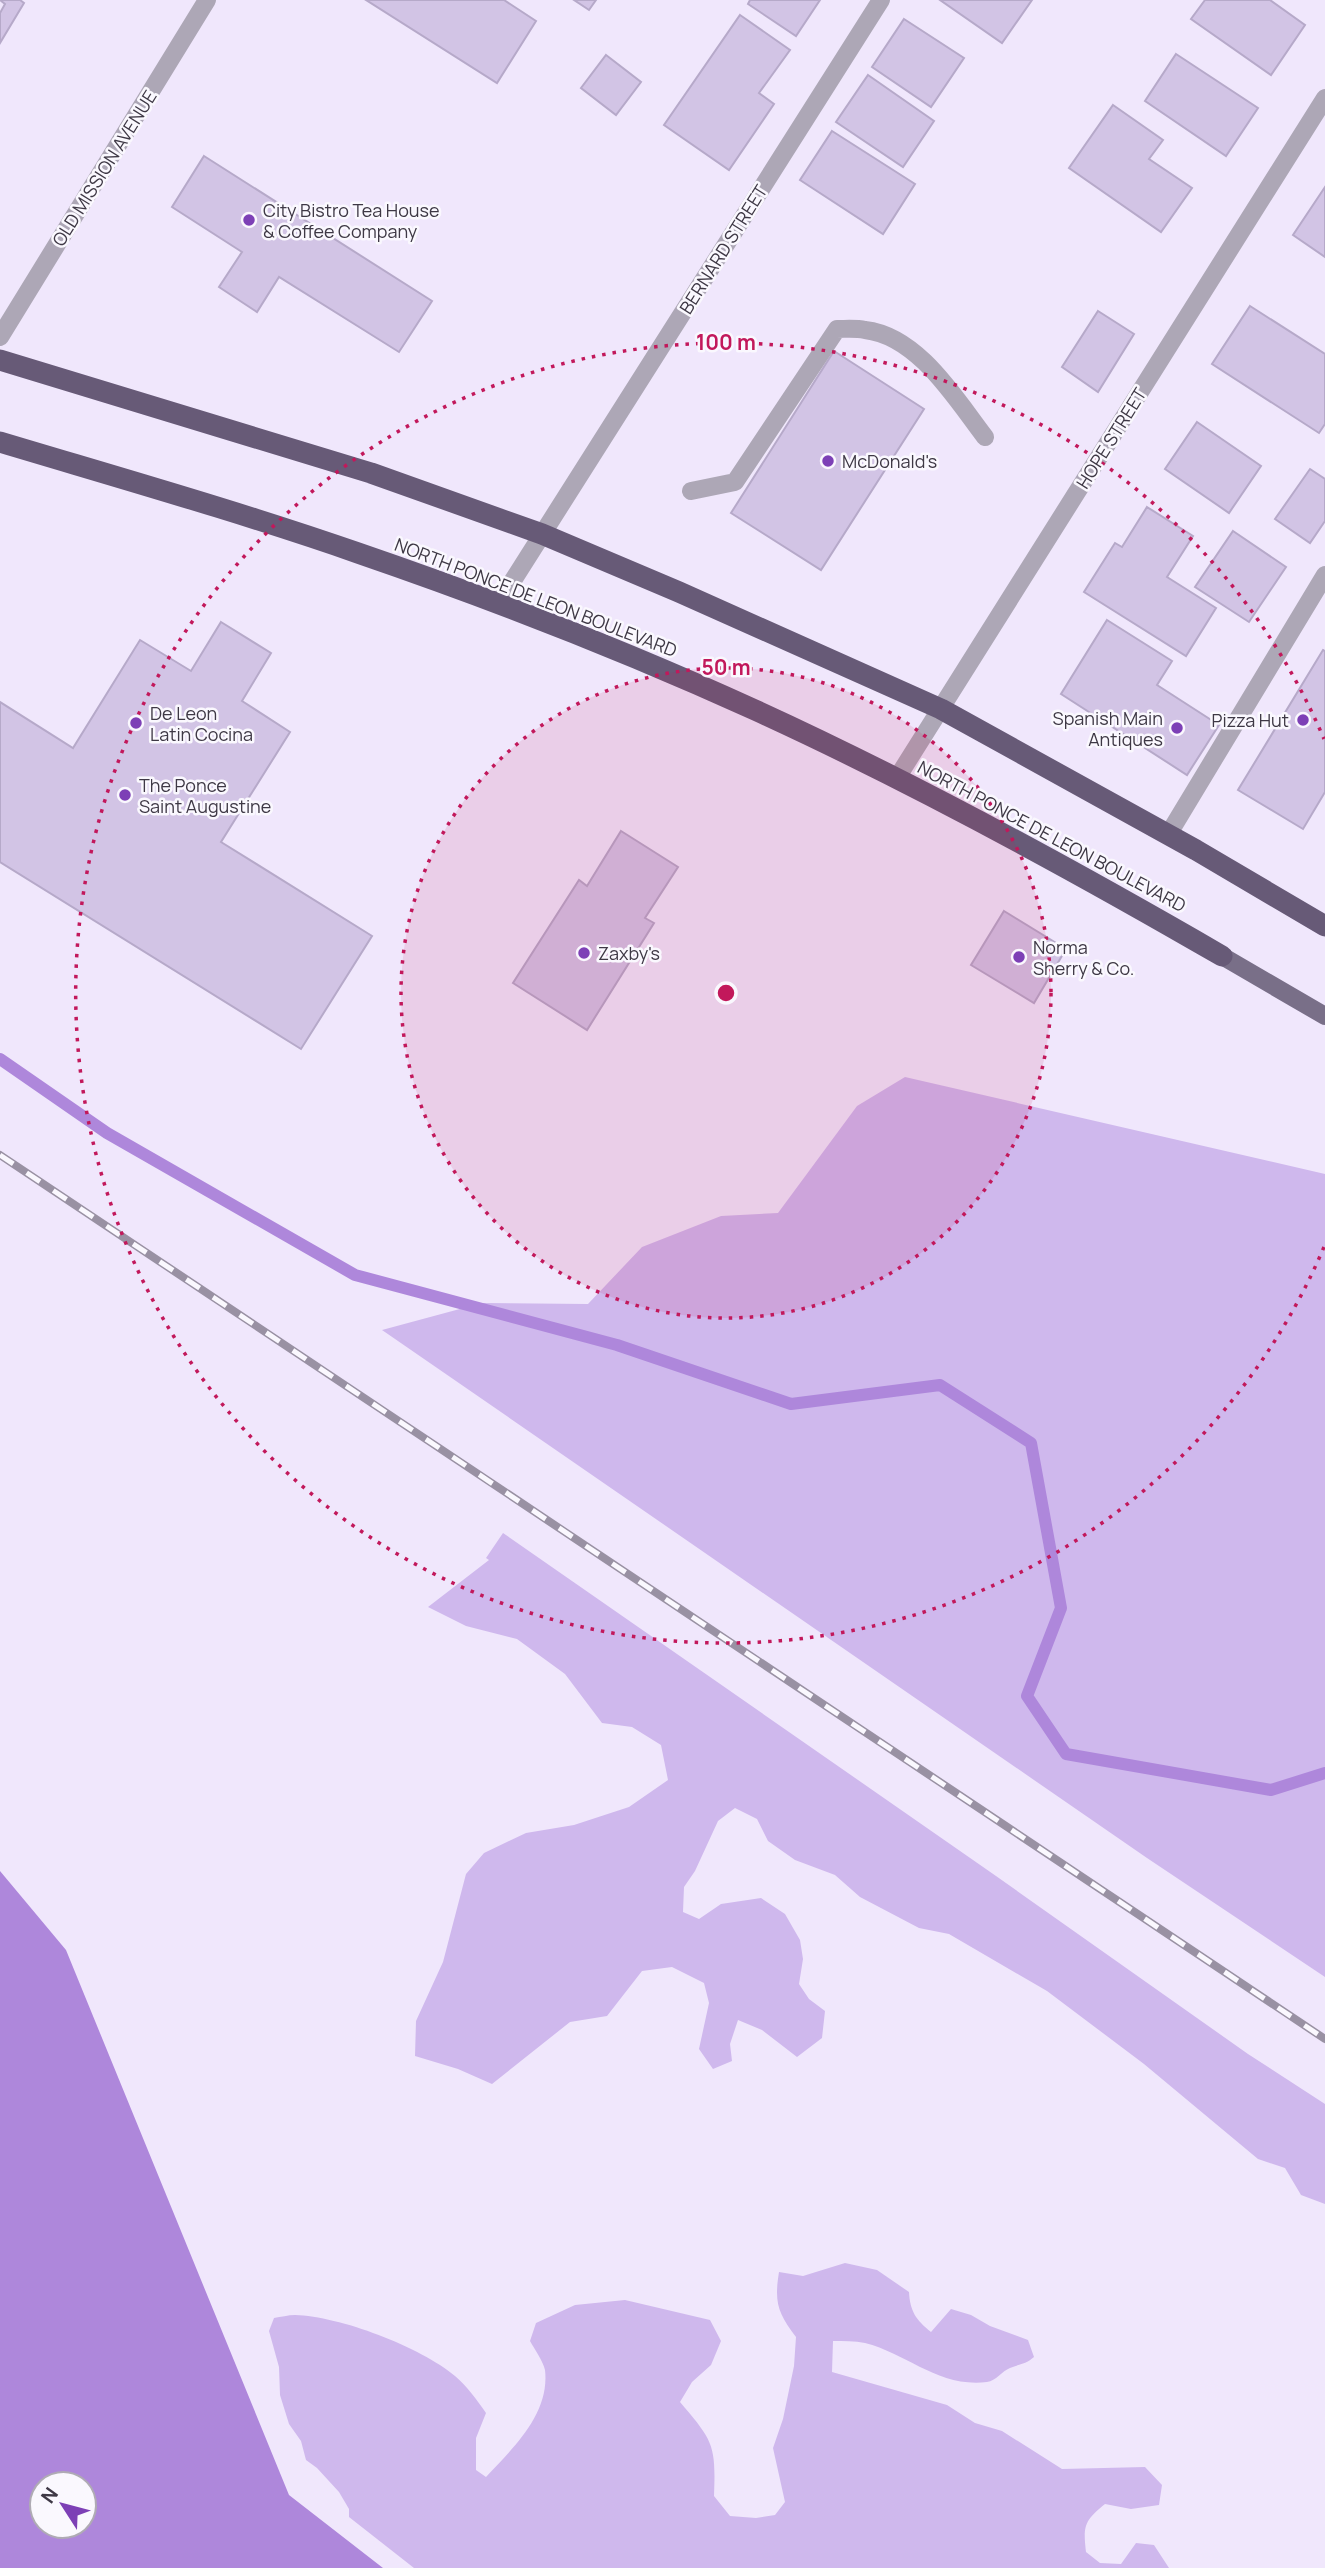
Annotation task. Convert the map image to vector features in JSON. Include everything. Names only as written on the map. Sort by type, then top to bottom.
[{"type":"highway","points":[[0,360],[358,469],[542,534],[803,646],[941,709],[1325,926]]},
{"type":"highway","name":"NORTH PONCE DE LEON BOULEVARD","points":[[0,442],[235,512],[358,553],[622,653],[755,710],[897,778],[1222,956]]},
{"type":"main road","name":"NORTH PONCE DE LEON BOULEVARD","points":[[1222,956],[1325,1017]]},
{"type":"street","name":"OLD MISSION AVENUE","points":[[0,337],[207,0]]},
{"type":"street","name":"BERNARD STREET","points":[[498,604],[881,0]]},
{"type":"street","name":"HOPE STREET","points":[[897,778],[1325,98]]},
{"type":"street","points":[[691,491],[735,482],[837,329],[866,330],[894,339],[933,369],[985,438]]},
{"type":"street","points":[[1168,835],[1325,575]]},
{"type":"shaded area","points":[[905,1077],[1325,1174],[1325,1977],[1147,1858],[382,1330],[482,1303],[588,1304],[642,1247],[721,1216],[778,1213],[857,1106]]},
{"type":"shaded area","points":[[503,1533],[1248,2054],[1325,2104],[1325,2204],[1301,2195],[1285,2168],[1258,2159],[1144,2064],[1047,1991],[949,1934],[919,1928],[860,1897],[835,1875],[795,1860],[768,1841],[757,1819],[735,1808],[718,1821],[695,1871],[684,1887],[683,1912],[699,1919],[721,1904],[761,1898],[785,1914],[800,1940],[803,1959],[799,1984],[809,1999],[825,2011],[822,2038],[797,2057],[762,2030],[738,2020],[730,2044],[732,2061],[713,2069],[699,2049],[709,2003],[704,1983],[672,1967],[642,1971],[607,2016],[570,2022],[492,2084],[458,2069],[415,2056],[416,2021],[443,1962],[466,1874],[484,1853],[526,1833],[574,1825],[629,1807],[668,1780],[661,1745],[632,1727],[602,1723],[565,1674],[517,1639],[466,1626],[428,1607],[489,1560],[486,1558]]},
{"type":"shaded area","points":[[0,1871],[66,1950],[289,2495],[383,2568],[0,2568]]},
{"type":"shaded area","points":[[845,2263],[877,2270],[909,2292],[915,2315],[931,2332],[951,2309],[1028,2340],[1034,2357],[1026,2363],[1007,2369],[990,2381],[970,2382],[939,2375],[865,2343],[833,2341],[832,2372],[947,2405],[975,2423],[1002,2431],[1062,2469],[1145,2467],[1162,2485],[1159,2505],[1131,2509],[1105,2504],[1086,2525],[1086,2552],[1100,2563],[1121,2564],[1136,2543],[1154,2545],[1169,2568],[414,2568],[349,2517],[349,2509],[339,2492],[306,2460],[301,2441],[289,2424],[280,2395],[279,2367],[269,2331],[274,2318],[295,2315],[313,2317],[379,2335],[440,2365],[459,2380],[475,2398],[486,2413],[476,2438],[476,2470],[486,2477],[528,2429],[542,2401],[545,2370],[530,2341],[536,2323],[575,2305],[625,2300],[710,2320],[721,2341],[711,2365],[692,2382],[680,2402],[700,2426],[710,2444],[714,2465],[714,2496],[730,2516],[756,2518],[775,2515],[785,2502],[773,2448],[783,2419],[794,2366],[796,2337],[785,2321],[777,2300],[779,2272],[803,2276]]},
{"type":"building","points":[[0,0],[20,0],[24,3],[0,43],[0,13],[5,4]]},
{"type":"building","points":[[366,0],[504,0],[536,21],[497,83]]},
{"type":"building","points":[[574,0],[596,0],[589,10]]},
{"type":"building","points":[[750,0],[820,0],[796,36],[748,4]]},
{"type":"building","points":[[940,0],[1032,0],[1002,43]]},
{"type":"building","points":[[1205,0],[1270,0],[1305,25],[1271,75],[1191,19]]},
{"type":"building","points":[[740,15],[790,50],[759,93],[774,104],[729,170],[664,125]]},
{"type":"building","points":[[904,19],[964,58],[931,107],[872,67]]},
{"type":"building","points":[[1176,54],[1258,108],[1226,156],[1145,101]]},
{"type":"building","points":[[606,55],[641,82],[616,115],[581,88]]},
{"type":"building","points":[[868,75],[934,121],[903,167],[836,122]]},
{"type":"building","points":[[1113,105],[1163,140],[1149,159],[1192,188],[1161,232],[1069,168]]},
{"type":"building","points":[[832,131],[915,184],[883,234],[800,180]]},
{"type":"building","points":[[204,156],[432,301],[399,352],[279,277],[257,312],[219,287],[242,252],[172,207]]},
{"type":"building","points":[[1325,187],[1325,257],[1293,235]]},
{"type":"building","points":[[1250,306],[1325,354],[1325,424],[1319,433],[1212,364]]},
{"type":"building","points":[[1098,311],[1134,334],[1098,392],[1062,367]]},
{"type":"building","name":"McDonald's","points":[[834,351],[924,409],[821,570],[731,513]]},
{"type":"building","points":[[1197,422],[1261,466],[1229,513],[1165,469]]},
{"type":"building","points":[[1310,469],[1325,479],[1325,521],[1310,543],[1275,519]]},
{"type":"building","points":[[1147,507],[1193,536],[1167,577],[1216,608],[1186,656],[1084,592],[1115,543],[1122,547]]},
{"type":"building","points":[[1233,531],[1286,567],[1249,622],[1195,587]]},
{"type":"building","points":[[1107,620],[1172,661],[1157,685],[1219,725],[1187,775],[1061,694]]},
{"type":"building","name":"The Ponce Saint Augustine","points":[[221,622],[271,653],[242,701],[290,732],[221,842],[372,936],[301,1049],[0,862],[0,702],[73,748],[140,640],[191,671]]},
{"type":"building","name":"Pizza Hut","points":[[1323,650],[1325,792],[1303,829],[1238,790]]},
{"type":"building","name":"Zaxby's","points":[[621,831],[678,867],[645,918],[654,923],[587,1030],[513,983],[579,880],[587,886]]},
{"type":"building","name":"Norma Sherry & Co.","points":[[1004,911],[1066,949],[1034,1003],[971,965]]},
{"type":"waterway","points":[[0,1059],[107,1133],[355,1275],[617,1345],[791,1404],[940,1385],[1031,1443],[1061,1608],[1027,1696],[1066,1754],[1271,1790],[1325,1773]]},
{"type":"railway","points":[[0,1155],[1325,2039]]},
{"type":"place","name":"City Bistro Tea House & Coffee Company","points":[[249,220]]},
{"type":"place","name":"McDonald's","points":[[828,461]]},
{"type":"place","name":"Pizza Hut","points":[[1303,720]]},
{"type":"place","name":"De Leon Latin Cocina","points":[[136,723]]},
{"type":"place","name":"Spanish Main Antiques","points":[[1177,728]]},
{"type":"place","name":"The Ponce Saint Augustine","points":[[125,795]]},
{"type":"place","name":"Zaxby's","points":[[584,953]]},
{"type":"place","name":"Norma Sherry & Co.","points":[[1019,957]]}]
